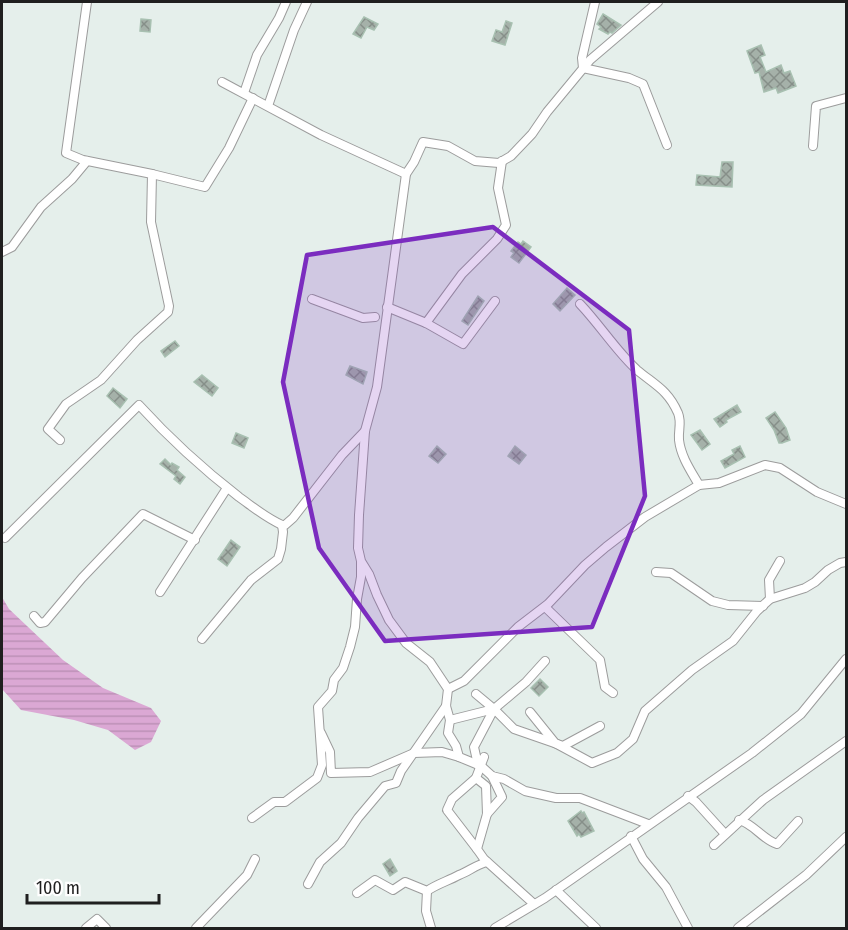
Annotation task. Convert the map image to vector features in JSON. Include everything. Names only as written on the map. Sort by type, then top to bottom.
[{"type":"street","points":[[87,2],[66,153],[87,161],[205,187],[229,148],[253,98]]},
{"type":"street","points":[[244,93],[257,55],[286,2]]},
{"type":"street","points":[[268,106],[294,30],[307,2]]},
{"type":"street","points":[[583,68],[582,58],[596,2]]},
{"type":"street","points":[[252,818],[274,802],[285,802],[316,778],[322,765],[318,707],[332,691],[334,680],[343,668],[352,637],[361,578],[358,548],[365,431],[377,387],[406,174],[423,142],[448,146],[475,160],[492,164],[511,156],[532,134],[583,68],[658,2]]},
{"type":"street","points":[[583,68],[629,78],[643,84],[667,145]]},
{"type":"street","points":[[222,82],[347,147],[406,174]]},
{"type":"street","points":[[813,146],[816,106],[846,98]]},
{"type":"street","points":[[2,252],[12,247],[41,207],[72,180],[87,161]]},
{"type":"street","points":[[426,323],[462,274],[497,239],[506,225],[498,188],[502,161]]},
{"type":"street","points":[[60,440],[48,429],[66,404],[101,380],[137,340],[168,312],[169,306],[151,222],[152,174]]},
{"type":"street","points":[[312,299],[363,318],[375,317],[385,321]]},
{"type":"street","points":[[387,309],[426,323],[464,344],[495,301]]},
{"type":"street","points":[[580,304],[638,371],[663,389],[671,399],[679,415],[681,425],[678,438],[685,461],[699,485]]},
{"type":"street","points":[[375,317],[387,309]]},
{"type":"street","points":[[5,538],[139,405],[165,433],[227,488],[257,511],[282,525]]},
{"type":"street","points":[[282,525],[292,518],[342,455],[365,431]]},
{"type":"street","points":[[448,689],[464,681],[518,627],[544,607],[585,565],[620,536],[645,517],[699,485],[719,483],[765,465],[780,468],[817,492],[846,504]]},
{"type":"street","points":[[160,592],[227,488]]},
{"type":"street","points":[[34,616],[40,623],[45,622],[82,578],[142,514],[195,540]]},
{"type":"street","points":[[202,639],[251,580],[278,559],[282,525]]},
{"type":"street","points":[[361,561],[389,620],[406,643],[430,662],[448,689],[446,706],[450,720],[448,733],[456,746],[459,757]]},
{"type":"street","points":[[770,599],[769,580],[780,561]]},
{"type":"street","points":[[530,712],[555,743],[592,763],[617,753],[633,739],[645,711],[692,670],[733,641],[770,599],[805,588],[828,570],[846,562]]},
{"type":"street","points":[[656,572],[671,573],[712,601],[728,605],[763,606]]},
{"type":"street","points":[[544,607],[600,660],[605,687],[613,693]]},
{"type":"street","points":[[495,928],[556,890],[752,753],[801,714],[846,659]]},
{"type":"street","points":[[479,765],[474,747],[494,709],[526,682],[544,661]]},
{"type":"street","points":[[476,694],[514,729],[563,746],[600,726]]},
{"type":"street","points":[[308,884],[320,862],[341,843],[358,818],[385,786],[396,783],[401,771],[446,706]]},
{"type":"street","points":[[450,720],[494,709]]},
{"type":"street","points":[[319,726],[330,752],[331,773],[370,772],[414,753],[442,752],[479,765],[492,776],[502,797],[487,814]]},
{"type":"street","points":[[714,845],[763,800],[846,741]]},
{"type":"street","points":[[484,757],[479,765],[476,778],[452,799],[447,810],[487,862],[534,904]]},
{"type":"street","points":[[492,776],[504,779],[525,791],[556,798],[580,798],[648,824]]},
{"type":"street","points":[[476,778],[486,786],[487,814],[477,849]]},
{"type":"street","points":[[688,796],[725,834]]},
{"type":"street","points":[[739,820],[747,822],[770,842],[777,844],[798,821]]},
{"type":"street","points":[[631,836],[643,859],[666,887],[688,928]]},
{"type":"street","points":[[738,928],[806,875],[846,837]]},
{"type":"street","points":[[196,928],[247,875],[255,859]]},
{"type":"street","points":[[427,891],[477,864],[487,862]]},
{"type":"street","points":[[357,893],[375,880],[393,890],[405,882],[427,891]]},
{"type":"street","points":[[556,890],[596,928]]},
{"type":"street","points":[[427,891],[426,911],[430,928]]},
{"type":"street","points":[[86,928],[97,919],[106,928]]},
{"type":"highlighted area","points":[[493,227],[629,330],[645,496],[592,627],[385,641],[319,548],[283,382],[307,255]]},
{"type":"shaded area","points":[[2,597],[9,609],[63,660],[103,688],[151,708],[161,721],[151,742],[135,750],[108,730],[74,720],[21,710],[2,689]]},
{"type":"building","points":[[603,14],[621,25],[608,34],[599,29],[601,27],[597,24]]},
{"type":"building","points":[[364,17],[378,24],[374,30],[367,27],[361,38],[353,34]]},
{"type":"building","points":[[141,19],[151,20],[150,32],[140,31]]},
{"type":"building","points":[[506,21],[512,23],[505,45],[492,41],[496,30],[502,32]]},
{"type":"building","points":[[761,45],[765,55],[760,57],[766,72],[781,65],[784,73],[790,71],[796,86],[778,93],[776,88],[764,92],[759,72],[755,73],[747,51]]},
{"type":"building","points":[[722,162],[733,162],[732,187],[696,185],[697,175],[720,177]]},
{"type":"building","points":[[523,241],[531,247],[519,263],[511,257],[514,253],[511,251],[518,242],[521,244]]},
{"type":"building","points":[[567,288],[575,295],[560,311],[553,304]]},
{"type":"building","points":[[478,296],[484,301],[468,325],[462,321]]},
{"type":"building","points":[[175,341],[179,346],[165,357],[161,351]]},
{"type":"building","points":[[350,366],[367,372],[363,384],[346,375]]},
{"type":"building","points":[[202,375],[218,388],[212,396],[194,382]]},
{"type":"building","points":[[113,388],[127,399],[120,408],[107,396]]},
{"type":"building","points":[[737,405],[741,412],[726,420],[727,422],[720,427],[714,419]]},
{"type":"building","points":[[775,412],[786,428],[790,440],[782,443],[779,443],[766,418]]},
{"type":"building","points":[[700,430],[710,444],[702,450],[691,435]]},
{"type":"building","points":[[236,433],[248,438],[244,448],[232,443]]},
{"type":"building","points":[[437,446],[446,454],[438,463],[429,456]]},
{"type":"building","points":[[515,446],[526,455],[519,464],[508,456]]},
{"type":"building","points":[[740,446],[745,457],[725,468],[721,461],[734,454],[732,450]]},
{"type":"building","points":[[165,459],[171,465],[172,463],[179,467],[177,470],[185,477],[180,484],[174,479],[176,476],[160,464]]},
{"type":"building","points":[[231,540],[240,547],[227,566],[218,559]]},
{"type":"building","points":[[540,679],[548,687],[539,696],[531,688]]},
{"type":"building","points":[[581,811],[584,812],[594,831],[581,837],[579,834],[577,836],[568,821]]},
{"type":"building","points":[[390,859],[397,871],[390,876],[383,864]]}]
